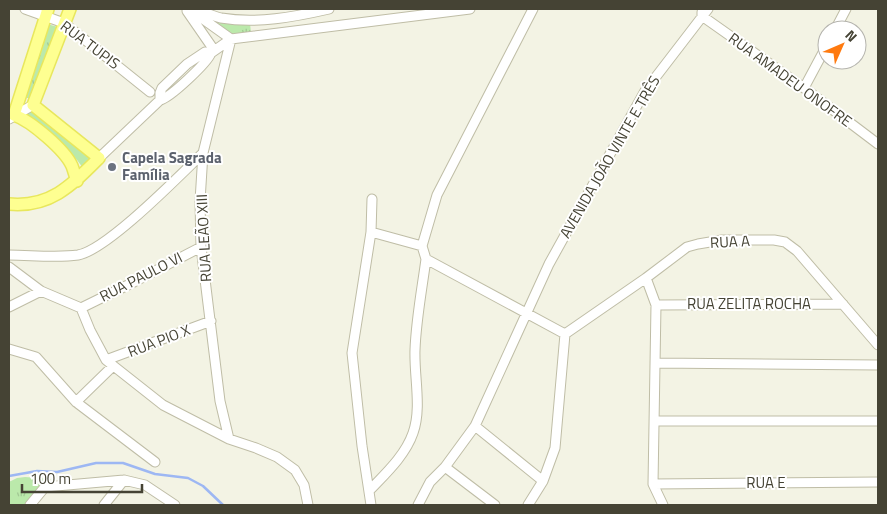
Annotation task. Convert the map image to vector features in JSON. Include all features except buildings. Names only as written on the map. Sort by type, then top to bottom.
[{"type":"main road","points":[[9,204],[32,204],[51,198],[69,188],[99,158],[33,105],[70,9]]},
{"type":"main road","points":[[46,12],[11,117],[27,122],[65,156],[72,166],[77,181]]},
{"type":"street","name":"RUA TUPIS","points":[[25,9],[46,12],[64,23],[150,92]]},
{"type":"street","points":[[187,9],[231,39]]},
{"type":"street","points":[[187,9],[213,51]]},
{"type":"street","points":[[195,9],[220,18],[253,21],[329,9]]},
{"type":"street","points":[[99,158],[160,100],[168,96],[206,61],[213,51],[231,39],[470,9]]},
{"type":"street","points":[[369,491],[404,450],[413,434],[416,421],[415,350],[426,259],[422,246],[437,195],[533,9]]},
{"type":"street","name":"AVENIDA JOÃO VINTE E TRÊS","points":[[418,505],[430,482],[445,467],[475,426],[548,264],[645,90],[702,12],[708,9]]},
{"type":"street","name":"RUA AMADEU ONOFRE","points":[[702,12],[878,144]]},
{"type":"street","points":[[253,21],[254,37]]},
{"type":"street","name":"RUA LEÃO XIII","points":[[228,439],[220,401],[201,246],[200,201],[203,153],[231,39]]},
{"type":"street","points":[[804,88],[817,64]]},
{"type":"street","points":[[11,117],[33,105]]},
{"type":"street","points":[[9,255],[79,254],[92,250],[116,233],[203,153]]},
{"type":"street","points":[[371,505],[362,446],[352,354],[371,232],[372,199]]},
{"type":"street","points":[[371,232],[422,246]]},
{"type":"street","name":"RUA A","points":[[565,334],[687,247],[722,240],[774,240],[786,242],[796,251],[878,345]]},
{"type":"street","name":"RUA PAULO VI","points":[[81,308],[201,246]]},
{"type":"street","points":[[426,259],[565,334],[556,448],[543,481],[528,505]]},
{"type":"street","points":[[9,267],[41,291],[81,308],[90,330],[110,363],[163,405],[228,439],[256,448],[277,458],[295,470],[304,485],[308,505]]},
{"type":"street","points":[[646,278],[656,305],[654,484],[663,505]]},
{"type":"street","points":[[9,307],[41,291]]},
{"type":"street","name":"RUA ZELITA ROCHA","points":[[656,305],[843,304]]},
{"type":"street","name":"RUA PIO X","points":[[110,363],[211,321]]},
{"type":"street","points":[[9,349],[36,357],[76,402],[155,462]]},
{"type":"street","points":[[76,402],[110,363]]},
{"type":"street","points":[[655,363],[878,365]]},
{"type":"street","points":[[654,421],[878,422]]},
{"type":"street","points":[[475,426],[543,481]]},
{"type":"street","points":[[445,467],[496,505]]},
{"type":"street","points":[[104,505],[124,480]]},
{"type":"street","points":[[30,505],[45,487],[124,480],[145,485],[175,505]]},
{"type":"street","name":"RUA E","points":[[654,484],[878,482]]},
{"type":"green space","points":[[197,12],[250,23],[251,33],[224,34]]},
{"type":"green space","points":[[47,24],[58,27],[31,98],[21,98]]},
{"type":"green space","points":[[35,110],[85,152],[92,162],[83,168],[77,160],[25,114]]},
{"type":"green space","points":[[25,477],[52,479],[41,486],[24,505],[9,505],[9,482]]},
{"type":"waterway","points":[[9,476],[37,471],[57,472],[96,463],[123,463],[155,474],[188,478],[203,486],[223,505]]},
{"type":"place","name":"Capela Sagrada Família","points":[[112,167]]}]
